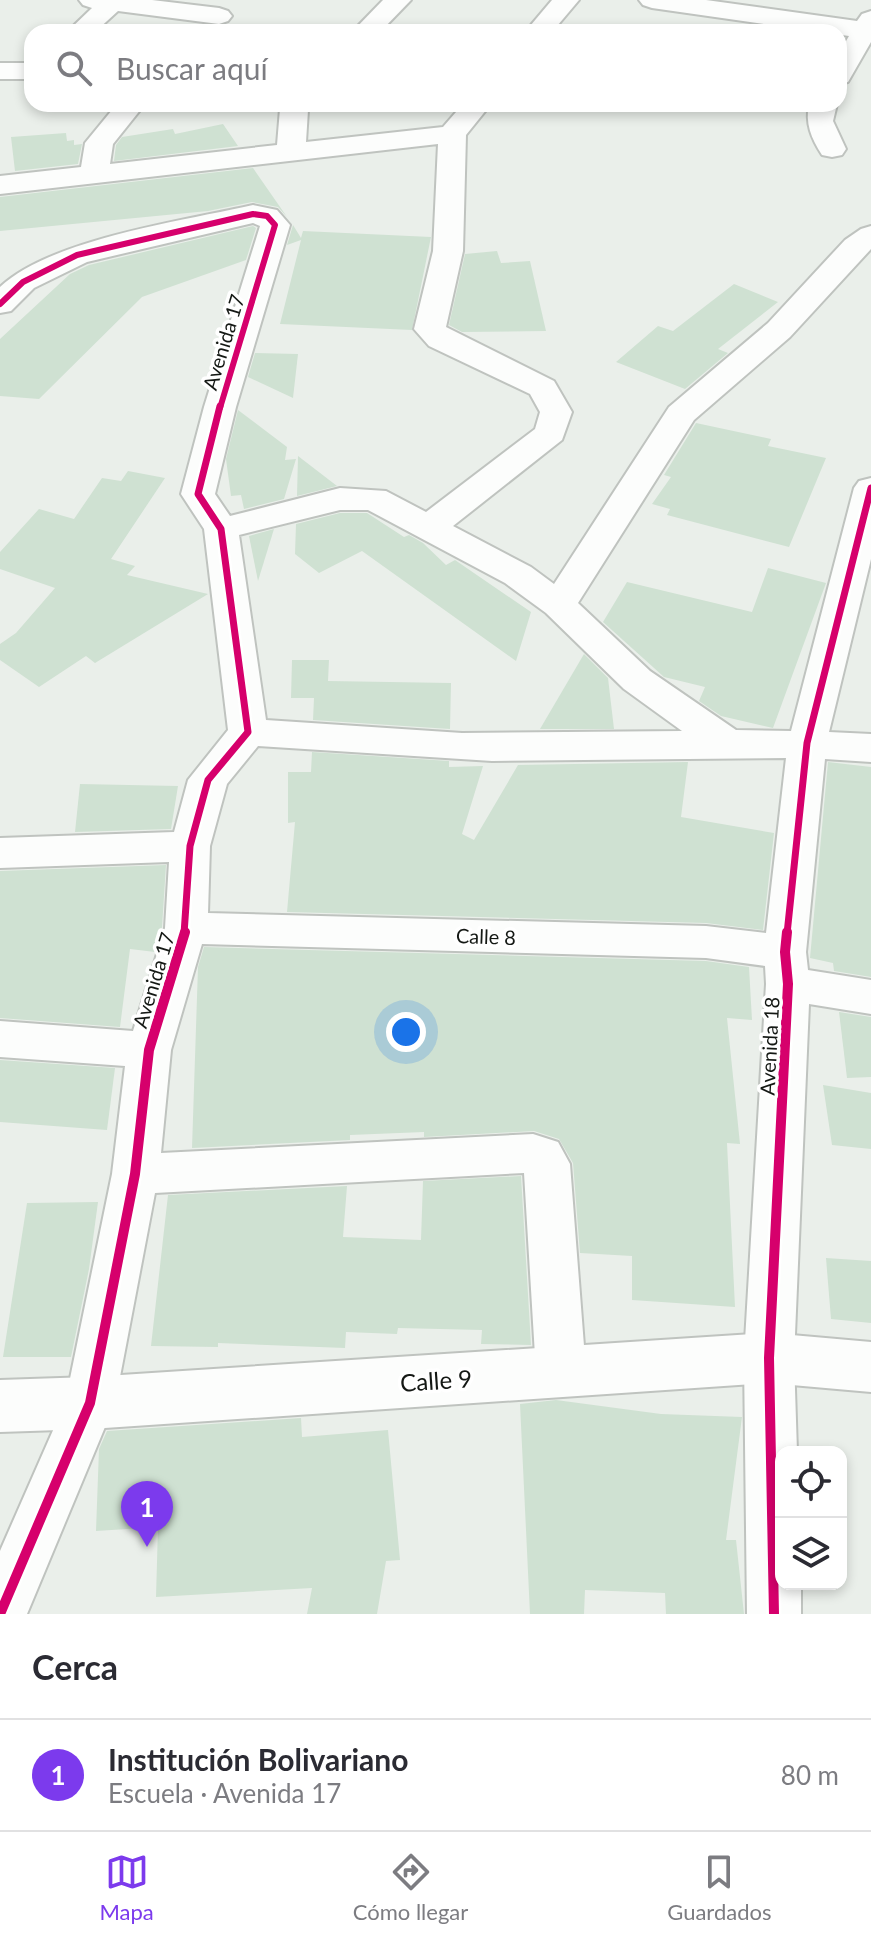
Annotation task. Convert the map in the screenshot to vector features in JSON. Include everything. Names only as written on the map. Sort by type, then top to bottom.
[{"type":"street","points":[[373,24],[398,0]]},
{"type":"street","points":[[545,24],[566,0]]},
{"type":"street","points":[[652,0],[715,4],[869,27],[847,63]]},
{"type":"street","points":[[86,24],[103,1],[219,16]]},
{"type":"street","points":[[701,24],[715,4]]},
{"type":"street","points":[[0,71],[24,72]]},
{"type":"street","points":[[94,174],[99,143],[124,112]]},
{"type":"street","points":[[291,150],[294,112]]},
{"type":"street","points":[[431,526],[550,433],[556,412],[543,388],[440,339],[430,329],[448,251],[452,134],[470,112]]},
{"type":"street","points":[[821,112],[819,121],[832,149]]},
{"type":"street","points":[[0,185],[452,134]]},
{"type":"street","name":"Avenida 17","points":[[0,304],[23,282],[77,255],[253,214],[267,216],[275,225],[220,407],[198,494],[221,529],[248,732],[208,780],[190,846],[186,928],[149,1050],[135,1174],[90,1403],[0,1614]]},
{"type":"street","points":[[559,605],[681,414],[779,330],[866,244]]},
{"type":"street","name":"Avenida 18","points":[[774,1614],[769,1358],[786,968],[807,743],[871,488]]},
{"type":"street","points":[[221,529],[340,499],[374,499],[431,526],[518,575],[559,605],[637,680],[726,742]]},
{"type":"street","points":[[248,732],[490,747],[726,742],[871,748]]},
{"type":"street","points":[[0,853],[190,846]]},
{"type":"street","name":"Calle 8","points":[[186,928],[706,942],[871,997]]},
{"type":"street","points":[[0,1039],[149,1050]]},
{"type":"street","points":[[135,1174],[533,1153],[542,1156],[547,1164],[561,1372]]},
{"type":"street","name":"Calle 9","points":[[0,1406],[90,1403],[769,1358],[871,1367]]},
{"type":"building","points":[[223,124],[238,146],[114,161],[116,145],[122,137],[173,129],[175,134]]},
{"type":"building","points":[[66,133],[67,141],[74,140],[74,145],[82,144],[78,164],[15,171],[11,137]]},
{"type":"building","points":[[253,168],[287,217],[278,207],[252,202],[208,211],[0,231],[0,197]]},
{"type":"building","points":[[293,225],[301,238],[303,231],[431,237],[412,330],[280,324],[301,240],[287,245]]},
{"type":"building","points":[[253,226],[256,228],[246,260],[142,297],[39,399],[0,396],[0,339],[70,274],[89,265]]},
{"type":"building","points":[[497,251],[501,263],[530,261],[546,331],[462,332],[449,325],[465,254]]},
{"type":"building","points":[[734,284],[778,302],[718,349],[728,353],[685,389],[616,362],[658,326],[673,331]]},
{"type":"building","points":[[255,353],[298,354],[293,398],[248,377]]},
{"type":"building","points":[[238,410],[287,447],[285,460],[296,459],[284,499],[244,509],[241,495],[231,496],[226,459]]},
{"type":"building","points":[[696,423],[771,439],[768,446],[826,458],[789,547],[667,515],[670,509],[652,504],[671,477],[664,475]]},
{"type":"building","points":[[298,456],[337,486],[297,496]]},
{"type":"building","points":[[128,471],[165,478],[111,559],[135,566],[127,575],[208,594],[95,663],[86,656],[39,687],[0,660],[0,644],[16,633],[55,588],[0,569],[0,552],[39,509],[74,519],[102,478],[121,481]]},
{"type":"building","points":[[340,513],[367,513],[404,537],[409,535],[423,543],[446,565],[455,560],[531,612],[516,661],[362,551],[319,573],[295,554],[296,524]]},
{"type":"building","points":[[274,529],[258,581],[249,536]]},
{"type":"building","points":[[768,568],[826,583],[773,728],[721,716],[699,701],[705,687],[664,677],[603,622],[627,582],[752,612]]},
{"type":"building","points":[[584,654],[608,678],[614,729],[540,729]]},
{"type":"building","points":[[292,660],[329,660],[328,681],[451,683],[450,729],[313,720],[314,698],[291,698]]},
{"type":"building","points":[[312,752],[449,761],[449,767],[483,766],[462,834],[474,840],[518,765],[688,762],[681,817],[774,833],[763,930],[706,923],[287,912],[295,822],[288,823],[288,772],[311,772]]},
{"type":"building","points":[[828,762],[871,767],[871,977],[834,971],[833,963],[810,958]]},
{"type":"building","points":[[80,784],[178,786],[171,829],[75,832]]},
{"type":"building","points":[[166,865],[162,927],[155,952],[130,949],[120,1027],[0,1018],[0,871]]},
{"type":"building","points":[[204,947],[706,961],[749,967],[752,1020],[727,1018],[740,1144],[727,1143],[735,1307],[632,1300],[632,1256],[580,1253],[573,1163],[559,1139],[534,1131],[424,1137],[424,1132],[350,1135],[350,1140],[192,1148],[198,967]]},
{"type":"building","points":[[839,1012],[871,1017],[871,1077],[847,1078]]},
{"type":"building","points":[[0,1060],[115,1068],[107,1130],[0,1122]]},
{"type":"building","points":[[823,1085],[871,1093],[871,1149],[832,1145]]},
{"type":"building","points":[[521,1176],[531,1345],[481,1344],[482,1330],[398,1328],[397,1334],[346,1332],[345,1348],[218,1343],[218,1347],[151,1346],[168,1195],[347,1186],[343,1237],[421,1240],[423,1181]]},
{"type":"building","points":[[98,1202],[89,1269],[71,1357],[3,1357],[27,1203]]},
{"type":"building","points":[[826,1258],[871,1261],[871,1323],[831,1319]]},
{"type":"building","points":[[556,1400],[661,1414],[742,1417],[726,1540],[736,1540],[744,1614],[666,1614],[665,1593],[585,1590],[584,1614],[530,1614],[520,1404]]},
{"type":"building","points":[[301,1418],[302,1437],[388,1430],[400,1560],[386,1561],[377,1614],[307,1614],[312,1588],[156,1597],[158,1527],[96,1531],[99,1449],[107,1431]]},
{"type":"cycle path","points":[[0,304],[23,282],[77,255],[253,214],[267,216],[275,225],[220,407],[198,494],[221,529],[248,732],[208,780],[190,846],[186,928],[149,1050],[135,1174],[90,1403],[0,1614]]},
{"type":"cycle path","points":[[774,1614],[769,1358],[788,984],[785,952],[807,743],[871,488]]},
{"type":"place","name":"Institución Bolivariano","points":[[147,1547]]}]
